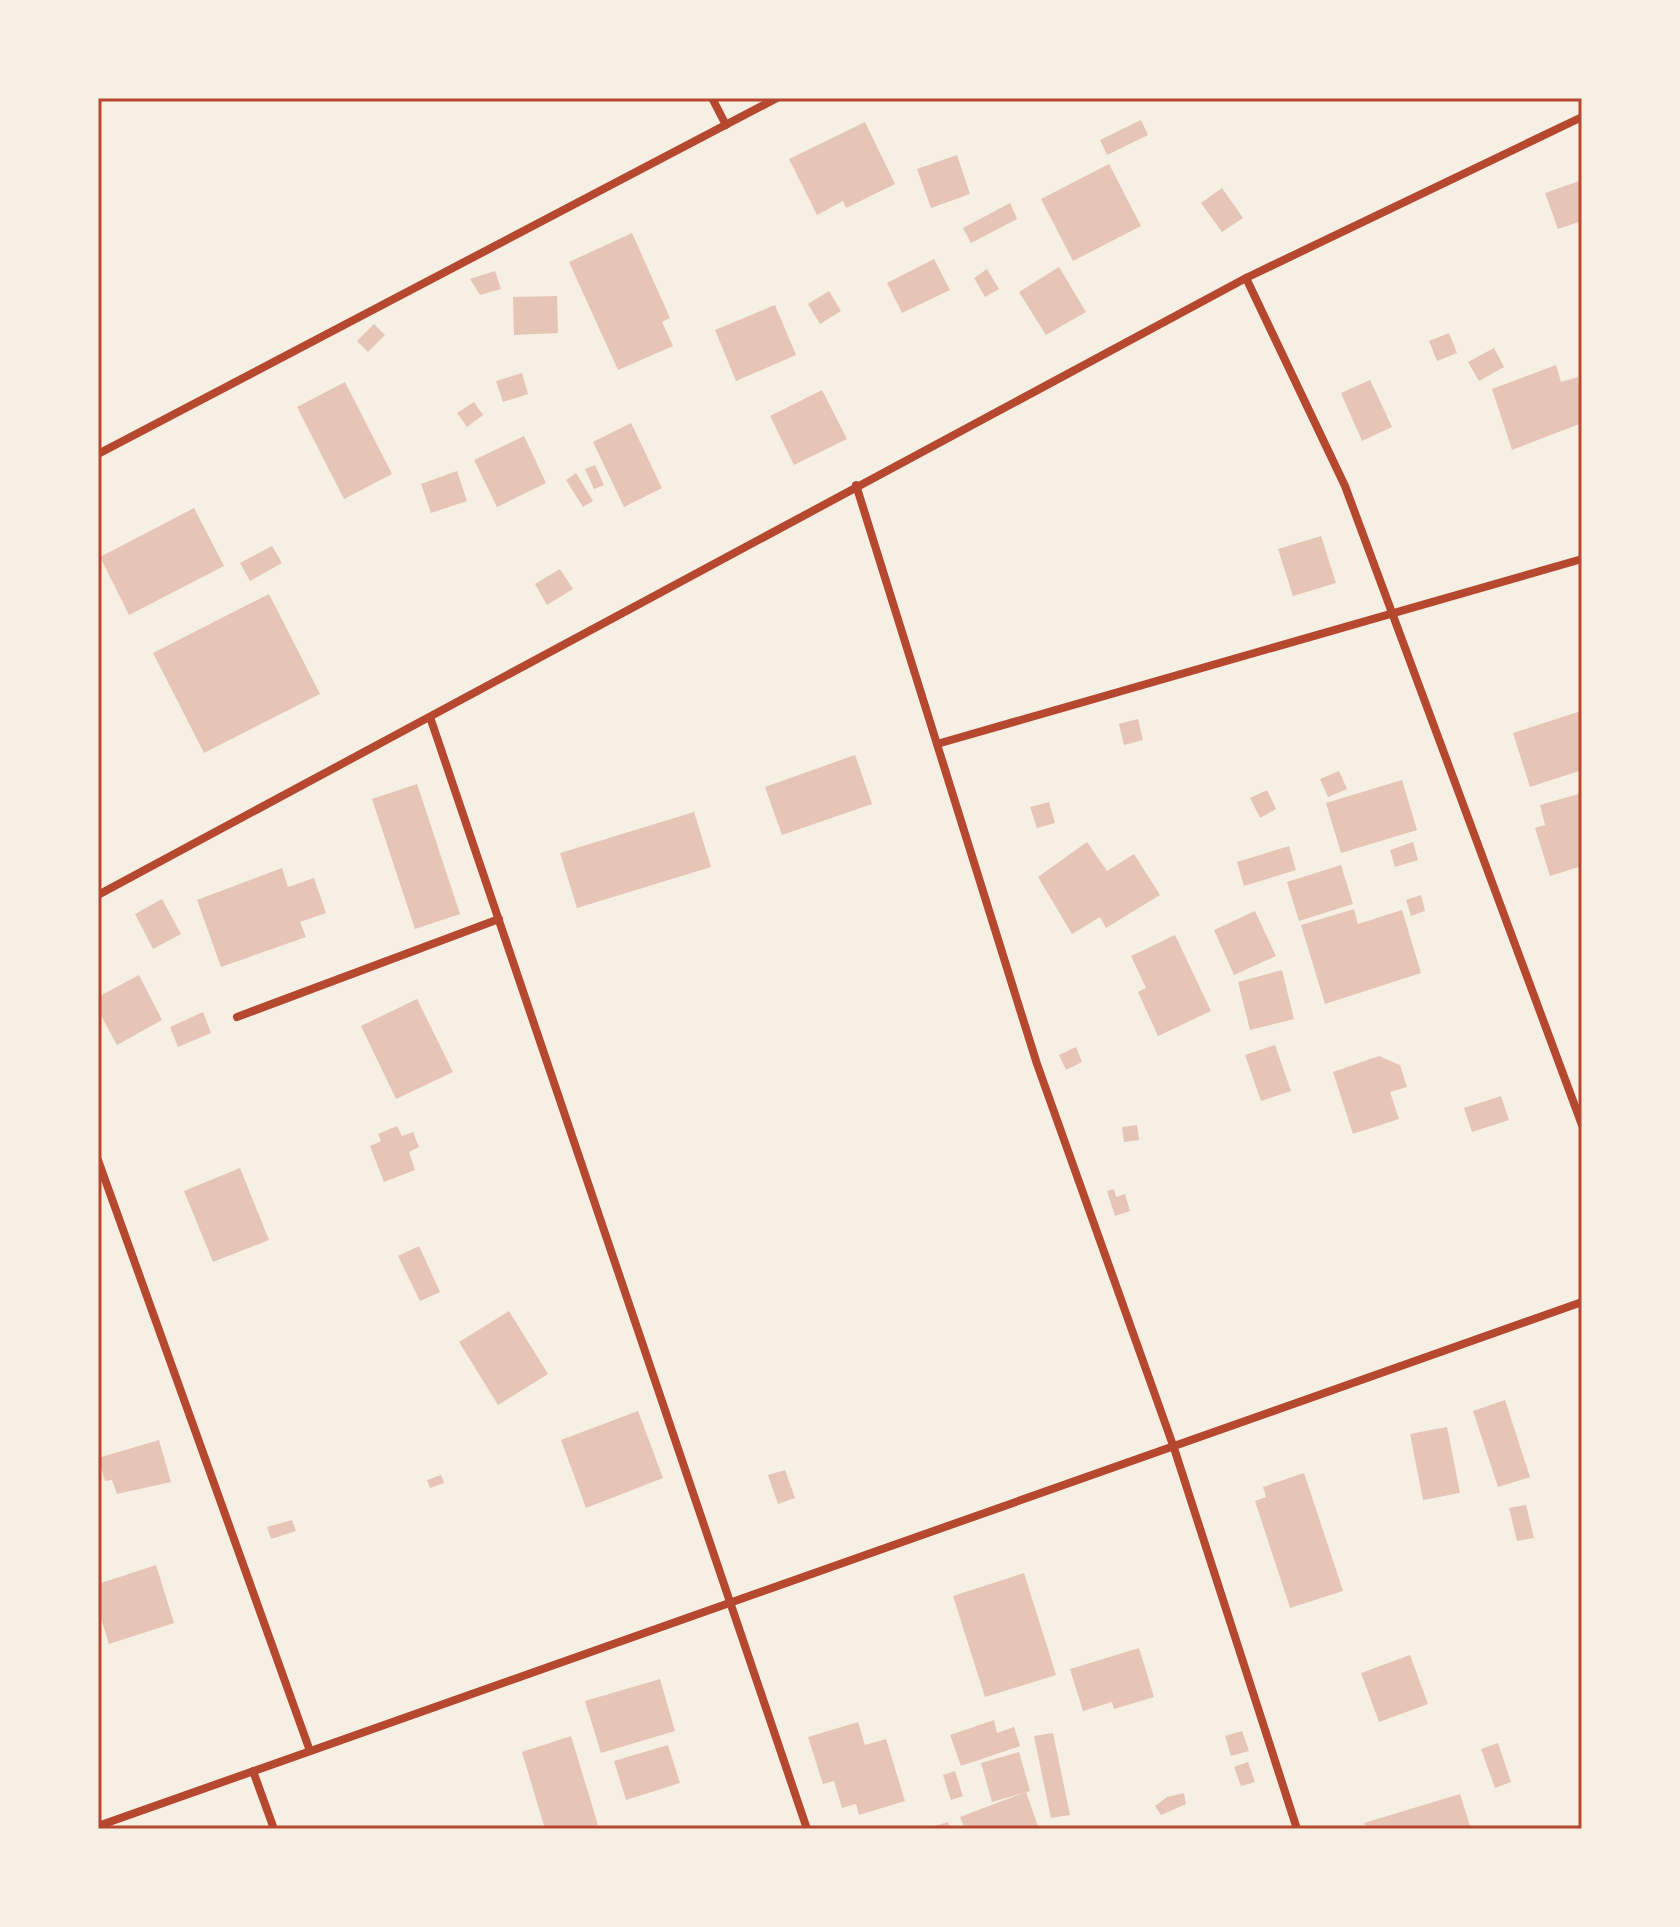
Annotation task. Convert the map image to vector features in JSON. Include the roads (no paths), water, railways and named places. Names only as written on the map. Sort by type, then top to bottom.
[{"type":"street","points":[[712,98],[726,125]]},
{"type":"street","points":[[98,454],[777,98]]},
{"type":"street","points":[[98,895],[1246,278],[1582,117]]},
{"type":"street","points":[[1246,278],[1345,486],[1582,1125]]},
{"type":"street","points":[[856,485],[1037,1064],[1174,1448],[1297,1829]]},
{"type":"street","points":[[937,744],[1582,559]]},
{"type":"street","points":[[430,717],[807,1829]]},
{"type":"street","points":[[237,1017],[499,919]]},
{"type":"street","points":[[98,1160],[310,1751]]},
{"type":"street","points":[[98,1826],[729,1600],[1174,1448],[1580,1302],[1582,1314]]},
{"type":"street","points":[[253,1771],[274,1829]]}]
